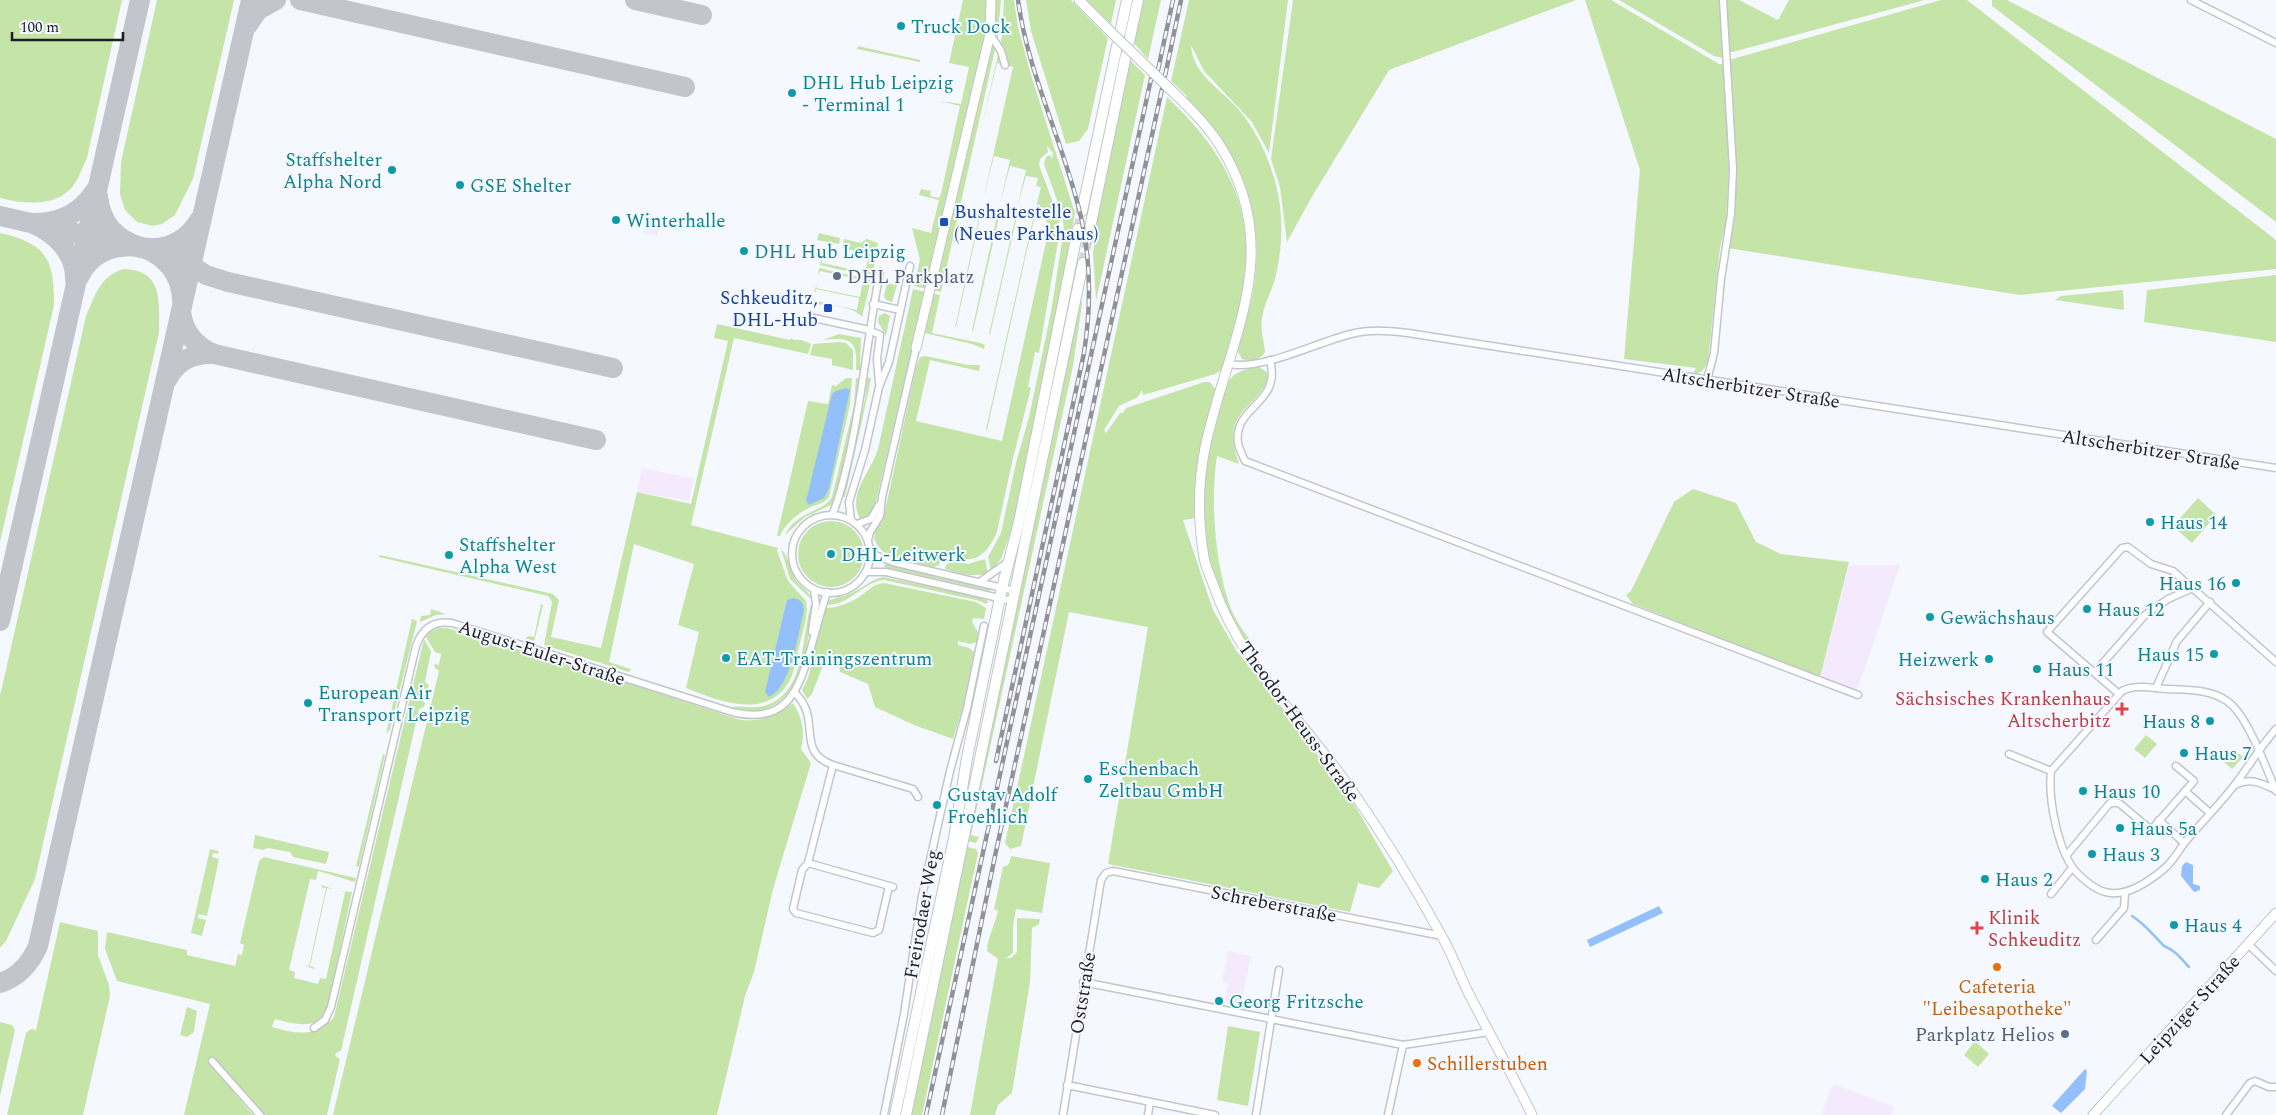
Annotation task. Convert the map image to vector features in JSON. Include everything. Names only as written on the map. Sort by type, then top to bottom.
[{"type":"main road","points":[[1120,33],[1127,0]]},
{"type":"main road","points":[[1129,42],[1138,0]]},
{"type":"main road","points":[[1082,211],[1117,46]]},
{"type":"main road","points":[[1088,238],[1126,54]]},
{"type":"main road","points":[[906,1115],[958,843],[966,758],[1001,593],[1019,522],[1078,229]]},
{"type":"main road","points":[[895,1115],[1013,596],[1083,263]]},
{"type":"street","points":[[882,497],[871,519],[854,522],[832,515],[819,517],[807,523],[799,533],[794,545],[793,558],[796,571],[804,581],[814,589],[840,592],[852,586],[866,572],[870,553],[868,540],[870,532],[880,516],[882,497],[916,348],[990,34],[991,0]]},
{"type":"street","name":"Theodor-Heuss-Straße","points":[[1078,0],[1204,124],[1228,159],[1241,190],[1249,219],[1252,261],[1250,282],[1246,304],[1205,449],[1199,507],[1204,559],[1221,608],[1249,657],[1356,796],[1442,936],[1532,1115]]},
{"type":"street","points":[[1707,380],[1714,353],[1721,279],[1731,214],[1733,169],[1723,0]]},
{"type":"street","points":[[2192,0],[2276,43]]},
{"type":"street","points":[[990,34],[1001,51],[1005,65]]},
{"type":"street","points":[[868,540],[854,522],[849,502],[865,450],[879,387],[889,362],[910,266]]},
{"type":"street","points":[[832,515],[839,499],[861,403],[869,330],[880,272]]},
{"type":"street","points":[[873,304],[900,310]]},
{"type":"street","points":[[814,318],[869,330],[880,335],[877,359],[879,387]]},
{"type":"street","name":"Altscherbitzer Straße","points":[[1229,364],[1242,366],[1270,360],[1351,334],[1375,330],[1408,333],[2276,468]]},
{"type":"street","points":[[1270,360],[1273,370],[1271,386],[1266,394],[1242,419],[1238,429],[1238,444],[1245,462],[1858,696]]},
{"type":"street","points":[[2119,694],[2096,672],[2047,632],[2122,548],[2128,547],[2151,564],[2173,571],[2276,662]]},
{"type":"street","points":[[870,553],[893,562],[980,582],[1001,593],[1013,596]]},
{"type":"street","points":[[980,582],[1008,562]]},
{"type":"street","points":[[866,572],[886,572],[1013,596]]},
{"type":"street","points":[[2096,672],[2145,615],[2168,599],[2193,588]]},
{"type":"street","name":"August-Euler-Straße","points":[[807,663],[816,604],[814,589]]},
{"type":"street","name":"August-Euler-Straße","points":[[314,1028],[325,1020],[331,1007],[416,646],[421,633],[426,628],[438,622],[452,623],[743,715],[767,714],[779,708],[795,693],[803,676],[827,592]]},
{"type":"street","points":[[2156,688],[2177,641],[2210,602]]},
{"type":"street","name":"Freirodaer Weg","points":[[884,1115],[904,1014],[922,896],[948,778],[967,708],[984,626]]},
{"type":"street","points":[[2276,729],[2258,749],[2234,786],[2166,866],[2148,882],[2125,892],[2111,893],[2101,891],[2090,885],[2072,868],[2066,856],[2056,822],[2051,771],[2119,694],[2128,688],[2205,692],[2228,701],[2240,716],[2258,749],[2276,790]]},
{"type":"street","points":[[795,693],[804,702],[808,713],[812,750],[818,759],[913,789],[918,797]]},
{"type":"street","points":[[2009,754],[2051,771]]},
{"type":"street","points":[[808,863],[891,886],[879,930],[869,932],[796,913],[792,907],[802,870],[808,863],[833,765]]},
{"type":"street","points":[[2066,856],[2110,802],[2119,803],[2151,830],[2194,781],[2176,766]]},
{"type":"street","points":[[2234,786],[2243,781],[2251,780],[2276,790]]},
{"type":"street","points":[[2185,791],[2210,813]]},
{"type":"street","points":[[2160,820],[2184,843]]},
{"type":"street","points":[[2051,894],[2072,868]]},
{"type":"street","name":"Schreberstraße","points":[[1106,873],[1113,871],[1442,936]]},
{"type":"street","name":"Oststraße","points":[[1063,1115],[1101,880],[1106,873]]},
{"type":"street","points":[[2096,940],[2124,908],[2125,892]]},
{"type":"street","name":"Leipziger Straße","points":[[2095,1115],[2276,913]]},
{"type":"street","points":[[2248,944],[2276,971]]},
{"type":"street","points":[[1256,1115],[1279,970]]},
{"type":"street","points":[[1083,982],[1402,1045],[1489,1032]]},
{"type":"street","points":[[1388,1115],[1402,1045]]},
{"type":"street","points":[[212,1061],[260,1115]]},
{"type":"street","points":[[2226,1115],[2240,1095],[2255,1081],[2269,1087],[2276,1087]]},
{"type":"street","points":[[1067,1085],[1215,1115]]},
{"type":"street","points":[[1148,1115],[1150,1102]]},
{"type":"shaded area","points":[[646,219],[660,223],[657,236],[643,233]]},
{"type":"shaded area","points":[[642,468],[694,479],[689,501],[637,492]]},
{"type":"shaded area","points":[[1849,565],[1900,565],[1857,690],[1820,677]]},
{"type":"shaded area","points":[[1228,951],[1251,956],[1241,1004],[1225,1001],[1228,983],[1222,982]]},
{"type":"shaded area","points":[[1833,1084],[1894,1107],[1891,1115],[1822,1115]]},
{"type":"green space","points":[[0,0],[122,0],[87,158],[77,180],[68,191],[60,197],[51,200],[20,202],[0,198]]},
{"type":"green space","points":[[157,0],[234,0],[193,179],[175,215],[162,224],[153,226],[137,222],[125,210],[120,194],[121,162]]},
{"type":"green space","points":[[963,0],[1001,0],[998,36],[941,292],[914,286],[920,260],[912,228],[931,233],[939,200],[919,195],[921,189],[931,191],[930,196],[939,198],[941,194],[960,106],[940,101],[961,104],[969,67],[949,63]]},
{"type":"green space","points":[[1004,0],[1014,0],[1018,27],[1031,75],[1075,213],[1068,249],[1070,251],[1016,518],[1001,559],[991,571],[988,557],[1001,533],[1016,463],[1029,417],[1051,312],[1064,229],[1062,214],[1044,164],[1046,157],[1050,155],[1052,159],[1053,153],[1047,146],[1048,152],[1040,159],[1039,165],[1058,216],[1060,230],[1039,353],[1035,352],[1028,387],[1031,388],[997,532],[992,543],[975,558],[943,557],[939,565],[933,567],[907,562],[890,556],[883,552],[874,538],[875,532],[883,520],[916,368],[920,357],[926,356],[968,365],[980,365],[979,371],[930,360],[916,421],[1002,441],[1050,224],[1046,222],[1047,215],[1035,212],[1041,187],[1036,186],[1038,178],[1026,176],[1017,208],[1026,170],[1010,166],[1000,204],[1010,160],[994,156],[983,200],[1013,67],[997,63],[981,130],[1002,37]]},
{"type":"green space","points":[[1026,0],[1071,0],[1108,38],[1088,129],[1079,141],[1066,144],[1031,31]]},
{"type":"green space","points":[[1086,0],[1116,0],[1111,24]]},
{"type":"green space","points":[[1142,0],[1161,0],[1148,59],[1133,42]]},
{"type":"green space","points":[[1189,0],[1288,0],[1269,153],[1252,122],[1204,71],[1191,45],[1193,55],[1202,73],[1239,110],[1256,135],[1269,162],[1278,193],[1281,218],[1280,255],[1275,279],[1262,318],[1265,352],[1258,359],[1242,359],[1238,352],[1240,337],[1252,300],[1256,263],[1256,236],[1252,210],[1245,186],[1235,163],[1222,141],[1186,98],[1187,96],[1171,81]]},
{"type":"green space","points":[[1293,0],[1576,0],[1389,70],[1310,200],[1287,242],[1280,187],[1271,159]]},
{"type":"green space","points":[[1585,0],[1611,0],[1719,64],[1723,64],[1729,166],[1726,222],[1720,248],[1708,361],[1702,371],[1692,375],[1696,368],[1624,359],[1640,170]]},
{"type":"green space","points":[[1619,0],[1719,0],[1723,58],[1714,56]]},
{"type":"green space","points":[[1726,0],[1739,0],[1778,20],[1789,0],[1925,0],[1728,52]]},
{"type":"green space","points":[[1941,0],[1967,0],[2276,240],[2276,269],[2020,295],[1728,248],[1733,214],[1729,60]]},
{"type":"green space","points":[[1992,0],[2007,0],[2276,139],[2276,222],[1992,6]]},
{"type":"green space","points":[[858,46],[920,60],[920,62],[857,49]]},
{"type":"green space","points":[[1129,59],[1145,75],[1096,301],[1093,252],[1097,229],[1095,229]]},
{"type":"green space","points":[[1167,97],[1191,121],[1211,146],[1226,171],[1237,197],[1244,225],[1246,254],[1244,285],[1231,345],[1222,370],[1215,374],[1143,395],[1142,390],[1138,397],[1119,406],[1104,430],[1106,433],[1120,413],[1123,413],[1126,408],[1204,382],[1210,382],[1216,390],[1196,518],[1183,520],[1213,610],[1236,650],[1351,799],[1393,871],[1379,888],[1358,883],[1350,912],[1108,864],[1148,627],[1069,612],[1021,846],[1010,849],[1005,843]]},
{"type":"green space","points":[[981,208],[982,208],[955,327]]},
{"type":"green space","points":[[998,211],[1000,212],[973,331],[972,330]]},
{"type":"green space","points":[[1017,216],[990,335],[989,334]]},
{"type":"green space","points":[[1034,219],[987,430],[986,429]]},
{"type":"green space","points":[[0,233],[29,243],[45,256],[50,265],[54,289],[54,305],[0,542]]},
{"type":"green space","points":[[819,233],[840,238],[839,244],[817,240]]},
{"type":"green space","points":[[844,239],[861,243],[867,239],[878,243],[872,277],[820,265],[822,257],[822,263],[865,272],[869,254],[842,248]]},
{"type":"green space","points":[[819,268],[871,280],[862,317],[852,310],[838,306],[810,306],[813,300],[857,310],[859,298],[816,289],[814,292],[817,283],[816,288],[860,297],[863,280],[820,271],[818,276]]},
{"type":"green space","points":[[124,269],[146,275],[153,282],[158,300],[159,332],[35,879],[6,941],[0,948],[0,696],[86,316],[96,293],[104,281],[116,272]]},
{"type":"green space","points":[[2276,275],[2276,342],[2144,322],[2147,290]]},
{"type":"green space","points":[[887,283],[897,285],[892,302],[886,300],[884,296]]},
{"type":"green space","points":[[913,289],[940,295],[932,333],[985,345],[984,349],[972,344],[920,332],[915,334],[875,506],[869,517],[860,519],[856,501],[858,492],[878,449]]},
{"type":"green space","points":[[2123,290],[2124,310],[2055,300],[2061,296]]},
{"type":"green space","points":[[1081,297],[1082,304],[1073,366],[971,835],[979,837],[976,843],[967,841]]},
{"type":"green space","points":[[885,313],[890,316],[886,336],[878,322],[879,316]]},
{"type":"green space","points":[[717,324],[790,340],[791,338],[802,340],[811,344],[808,354],[734,338],[691,525],[778,548],[777,551],[788,581],[806,601],[807,606],[805,624],[793,672],[781,693],[769,700],[756,704],[742,704],[713,698],[686,688],[699,632],[678,625],[694,564],[634,544],[609,662],[631,669],[629,672],[544,645],[552,602],[548,596],[379,557],[380,555],[553,594],[559,600],[551,637],[601,648],[637,492],[691,504],[728,341],[714,338]]},
{"type":"green space","points":[[839,334],[861,338],[860,370],[856,370],[856,352],[851,343],[840,339],[823,340]]},
{"type":"green space","points":[[846,343],[853,350],[853,370],[832,365],[832,359],[810,355],[813,344]]},
{"type":"green space","points":[[1259,367],[1267,372],[1267,380],[1260,393],[1236,421],[1233,433],[1233,442],[1239,464],[1217,456],[1214,493],[1215,533],[1221,573],[1231,609],[1258,651],[1250,651],[1227,610],[1210,565],[1203,525],[1203,505],[1206,465],[1225,388],[1237,373]]},
{"type":"green space","points":[[846,378],[852,378],[850,405],[829,497],[797,515],[785,527],[780,536],[777,536],[808,401],[828,404],[832,385],[836,386]]},
{"type":"green space","points":[[856,378],[859,379],[857,406],[837,495],[831,505],[805,517],[785,535],[796,521],[823,506],[832,497],[854,405]]},
{"type":"green space","points":[[867,378],[871,378],[869,389],[845,497],[843,497],[865,399]]},
{"type":"green space","points":[[1693,489],[1736,503],[1756,542],[1781,554],[1849,562],[1820,677],[1633,604],[1626,595],[1631,591],[1674,502]]},
{"type":"green space","points":[[2198,498],[2216,515],[2192,543],[2173,526]]},
{"type":"green space","points":[[831,521],[844,524],[854,531],[861,541],[864,554],[861,567],[854,577],[844,584],[831,587],[818,584],[808,577],[801,567],[798,554],[801,541],[808,531],[818,524]]},
{"type":"green space","points":[[781,549],[787,557],[796,581],[809,594],[812,600],[790,579]]},
{"type":"green space","points":[[985,559],[988,573],[966,574],[945,569],[946,565],[951,561],[968,564]]},
{"type":"green space","points":[[885,564],[991,589],[990,591],[884,567]]},
{"type":"green space","points":[[883,577],[977,596],[988,601],[987,604],[884,580],[870,585],[844,601],[828,605],[828,601],[855,591]]},
{"type":"green space","points":[[884,583],[976,602],[986,608],[984,619],[973,618],[972,622],[979,634],[977,642],[970,644],[958,641],[958,645],[969,648],[974,652],[963,706],[953,739],[914,725],[875,707],[868,684],[840,672],[839,665],[825,660],[812,694],[807,699],[802,690],[808,678],[825,608],[847,603],[874,586]]},
{"type":"green space","points":[[541,604],[543,605],[534,641],[525,638],[529,636],[534,637]]},
{"type":"green space","points":[[811,605],[813,605],[811,624],[802,664],[795,682],[785,697],[771,707],[753,711],[730,707],[764,706],[778,700],[788,690],[800,664]]},
{"type":"green space","points":[[431,609],[446,614],[436,615],[420,622],[421,616],[430,615]]},
{"type":"green space","points":[[412,619],[417,621],[390,729],[386,734]]},
{"type":"green space","points":[[439,628],[447,628],[561,661],[741,720],[755,720],[768,717],[793,703],[802,725],[801,749],[811,763],[773,889],[754,972],[745,996],[717,1115],[333,1115],[439,671],[434,667],[435,664],[439,665],[441,654],[435,652],[426,637],[430,632]]},
{"type":"green space","points":[[424,639],[431,651],[425,682],[429,685],[428,688],[423,690],[421,700],[425,703],[424,707],[419,709],[341,1051],[337,1052],[335,1056],[340,1059],[327,1115],[262,1115],[213,1057],[210,1064],[253,1115],[184,1115],[210,1004],[117,981],[105,949],[107,932],[187,950],[187,955],[235,966],[238,954],[242,955],[244,945],[240,943],[259,861],[264,857],[356,878],[355,882],[318,871],[316,880],[310,879],[289,970],[295,972],[294,978],[318,984],[320,978],[326,979],[345,892],[340,891],[352,892],[328,1006],[319,1020],[313,1023],[298,1024],[275,1019],[272,1027],[306,1032],[321,1028],[327,1024],[334,1017]]},
{"type":"green space","points":[[2146,735],[2157,744],[2145,758],[2134,749]]},
{"type":"green space","points":[[2234,750],[2243,757],[2232,769],[2224,762]]},
{"type":"green space","points":[[383,754],[385,755],[359,867],[356,866]]},
{"type":"green space","points":[[255,835],[329,852],[326,864],[293,857],[290,852],[268,848],[263,850],[253,848]]},
{"type":"green space","points":[[965,848],[976,849],[978,853],[922,1115],[910,1115]]},
{"type":"green space","points":[[210,849],[219,851],[218,854],[213,853],[212,857],[219,859],[207,916],[199,914],[198,918],[206,920],[202,936],[191,933]]},
{"type":"green space","points":[[1011,856],[1050,863],[1042,913],[1016,909],[1013,926],[1013,953],[1006,958],[1011,958],[1017,952],[1017,918],[1040,919],[1039,924],[1032,928],[1030,982],[1012,1093],[998,1105],[995,1115],[970,1115],[998,959],[987,951],[987,947],[998,911],[994,909],[1003,867],[1009,864]]},
{"type":"green space","points":[[322,885],[333,889],[327,888],[310,966],[314,969],[303,965],[309,966],[326,888],[321,887]]},
{"type":"green space","points":[[60,922],[98,931],[98,955],[109,985],[110,996],[83,1115],[7,1115],[26,1033],[31,1029],[36,1030]]},
{"type":"green space","points":[[187,1007],[197,1011],[194,1032],[187,1037],[180,1035]]},
{"type":"green space","points":[[0,1022],[12,1025],[15,1030],[0,1096]]},
{"type":"green space","points":[[1228,1026],[1260,1032],[1248,1106],[1217,1100]]},
{"type":"green space","points":[[1975,1041],[1989,1054],[1978,1067],[1964,1055]]},
{"type":"water","points":[[846,388],[850,390],[829,489],[824,498],[809,505],[806,501],[832,394]]},
{"type":"water","points":[[793,598],[801,602],[804,610],[793,658],[783,682],[777,691],[769,697],[765,692],[787,600]]},
{"type":"water","points":[[2186,862],[2193,865],[2193,884],[2200,886],[2200,890],[2194,892],[2181,876],[2182,866]]},
{"type":"water","points":[[1659,906],[1663,913],[1590,947],[1587,940]]},
{"type":"water","points":[[2085,1069],[2087,1071],[2085,1089],[2061,1113],[2052,1106]]},
{"type":"waterway","points":[[2132,916],[2145,926],[2164,946],[2177,954],[2189,967]]},
{"type":"taxiway","points":[[0,621],[140,0]]},
{"type":"taxiway","points":[[0,983],[13,977],[23,969],[38,946],[251,0]]},
{"type":"taxiway","points":[[247,26],[258,10],[276,0]]},
{"type":"taxiway","points":[[300,0],[685,87]]},
{"type":"taxiway","points":[[635,0],[702,15]]},
{"type":"taxiway","points":[[75,280],[72,261],[62,245],[49,232],[32,223],[51,222],[68,216],[83,206],[95,191]]},
{"type":"taxiway","points":[[79,277],[90,261],[105,252],[122,247],[141,247],[132,244],[111,229],[102,214],[98,196]]},
{"type":"taxiway","points":[[0,216],[168,254],[180,258],[206,275],[228,282],[613,368]]},
{"type":"taxiway","points":[[182,300],[179,282],[170,267],[157,255],[141,247],[159,247],[175,243],[189,233],[200,219]]},
{"type":"taxiway","points":[[167,380],[175,368],[186,359],[199,355],[214,354],[201,347],[187,332],[181,311]]},
{"type":"taxiway","points":[[214,354],[596,440]]},
{"type":"tunnel","points":[[1078,229],[1082,211]]},
{"type":"tunnel","points":[[1083,263],[1088,238]]},
{"type":"railway","points":[[996,761],[1084,353],[1089,302],[1087,250],[1081,217],[1030,55],[1018,0]]},
{"type":"railway","points":[[1158,70],[1173,0]]},
{"type":"railway","points":[[1165,76],[1181,0]]},
{"type":"railway","points":[[926,1115],[1151,79]]},
{"type":"railway","points":[[942,1115],[995,856],[1162,89]]},
{"type":"place","name":"Truck Dock","points":[[901,26]]},
{"type":"place","name":"DHL Hub Leipzig - Terminal 1","points":[[792,93]]},
{"type":"place","name":"Staffshelter Alpha Nord","points":[[392,170]]},
{"type":"place","name":"GSE Shelter","points":[[460,185]]},
{"type":"place","name":"Winterhalle","points":[[616,220]]},
{"type":"place","name":"Bushaltestelle (Neues Parkhaus)","points":[[944,222]]},
{"type":"place","name":"DHL Hub Leipzig","points":[[744,251]]},
{"type":"place","name":"DHL Parkplatz","points":[[837,276]]},
{"type":"place","name":"Schkeuditz, DHL-Hub","points":[[828,308]]},
{"type":"place","name":"Haus 14","points":[[2150,522]]},
{"type":"place","name":"DHL-Leitwerk","points":[[831,554]]},
{"type":"place","name":"Staffshelter Alpha West","points":[[449,555]]},
{"type":"place","name":"Haus 16","points":[[2236,583]]},
{"type":"place","name":"Haus 12","points":[[2087,609]]},
{"type":"place","name":"Gewächshaus","points":[[1930,617]]},
{"type":"place","name":"Haus 15","points":[[2214,654]]},
{"type":"place","name":"EAT-Trainingszentrum","points":[[726,658]]},
{"type":"place","name":"Heizwerk","points":[[1989,659]]},
{"type":"place","name":"Haus 11","points":[[2037,669]]},
{"type":"place","name":"European Air Transport Leipzig","points":[[308,703]]},
{"type":"place","name":"Sächsisches Krankenhaus Altscherbitz","points":[[2122,709]]},
{"type":"place","name":"Haus 8","points":[[2210,721]]},
{"type":"place","name":"Haus 7","points":[[2184,753]]},
{"type":"place","name":"Eschenbach Zeltbau GmbH","points":[[1088,779]]},
{"type":"place","name":"Haus 10","points":[[2083,791]]},
{"type":"place","name":"Gustav Adolf Froehlich","points":[[937,805]]},
{"type":"place","name":"Haus 5a","points":[[2120,828]]},
{"type":"place","name":"Haus 3","points":[[2092,854]]},
{"type":"place","name":"Haus 2","points":[[1985,879]]},
{"type":"place","name":"Haus 4","points":[[2174,925]]},
{"type":"place","name":"Klinik Schkeuditz","points":[[1977,928]]},
{"type":"place","name":"Cafeteria \"Leibesapotheke\"","points":[[1997,967]]},
{"type":"place","name":"Georg Fritzsche","points":[[1219,1001]]},
{"type":"place","name":"Parkplatz Helios","points":[[2065,1034]]},
{"type":"place","name":"Schillerstuben","points":[[1417,1063]]}]
